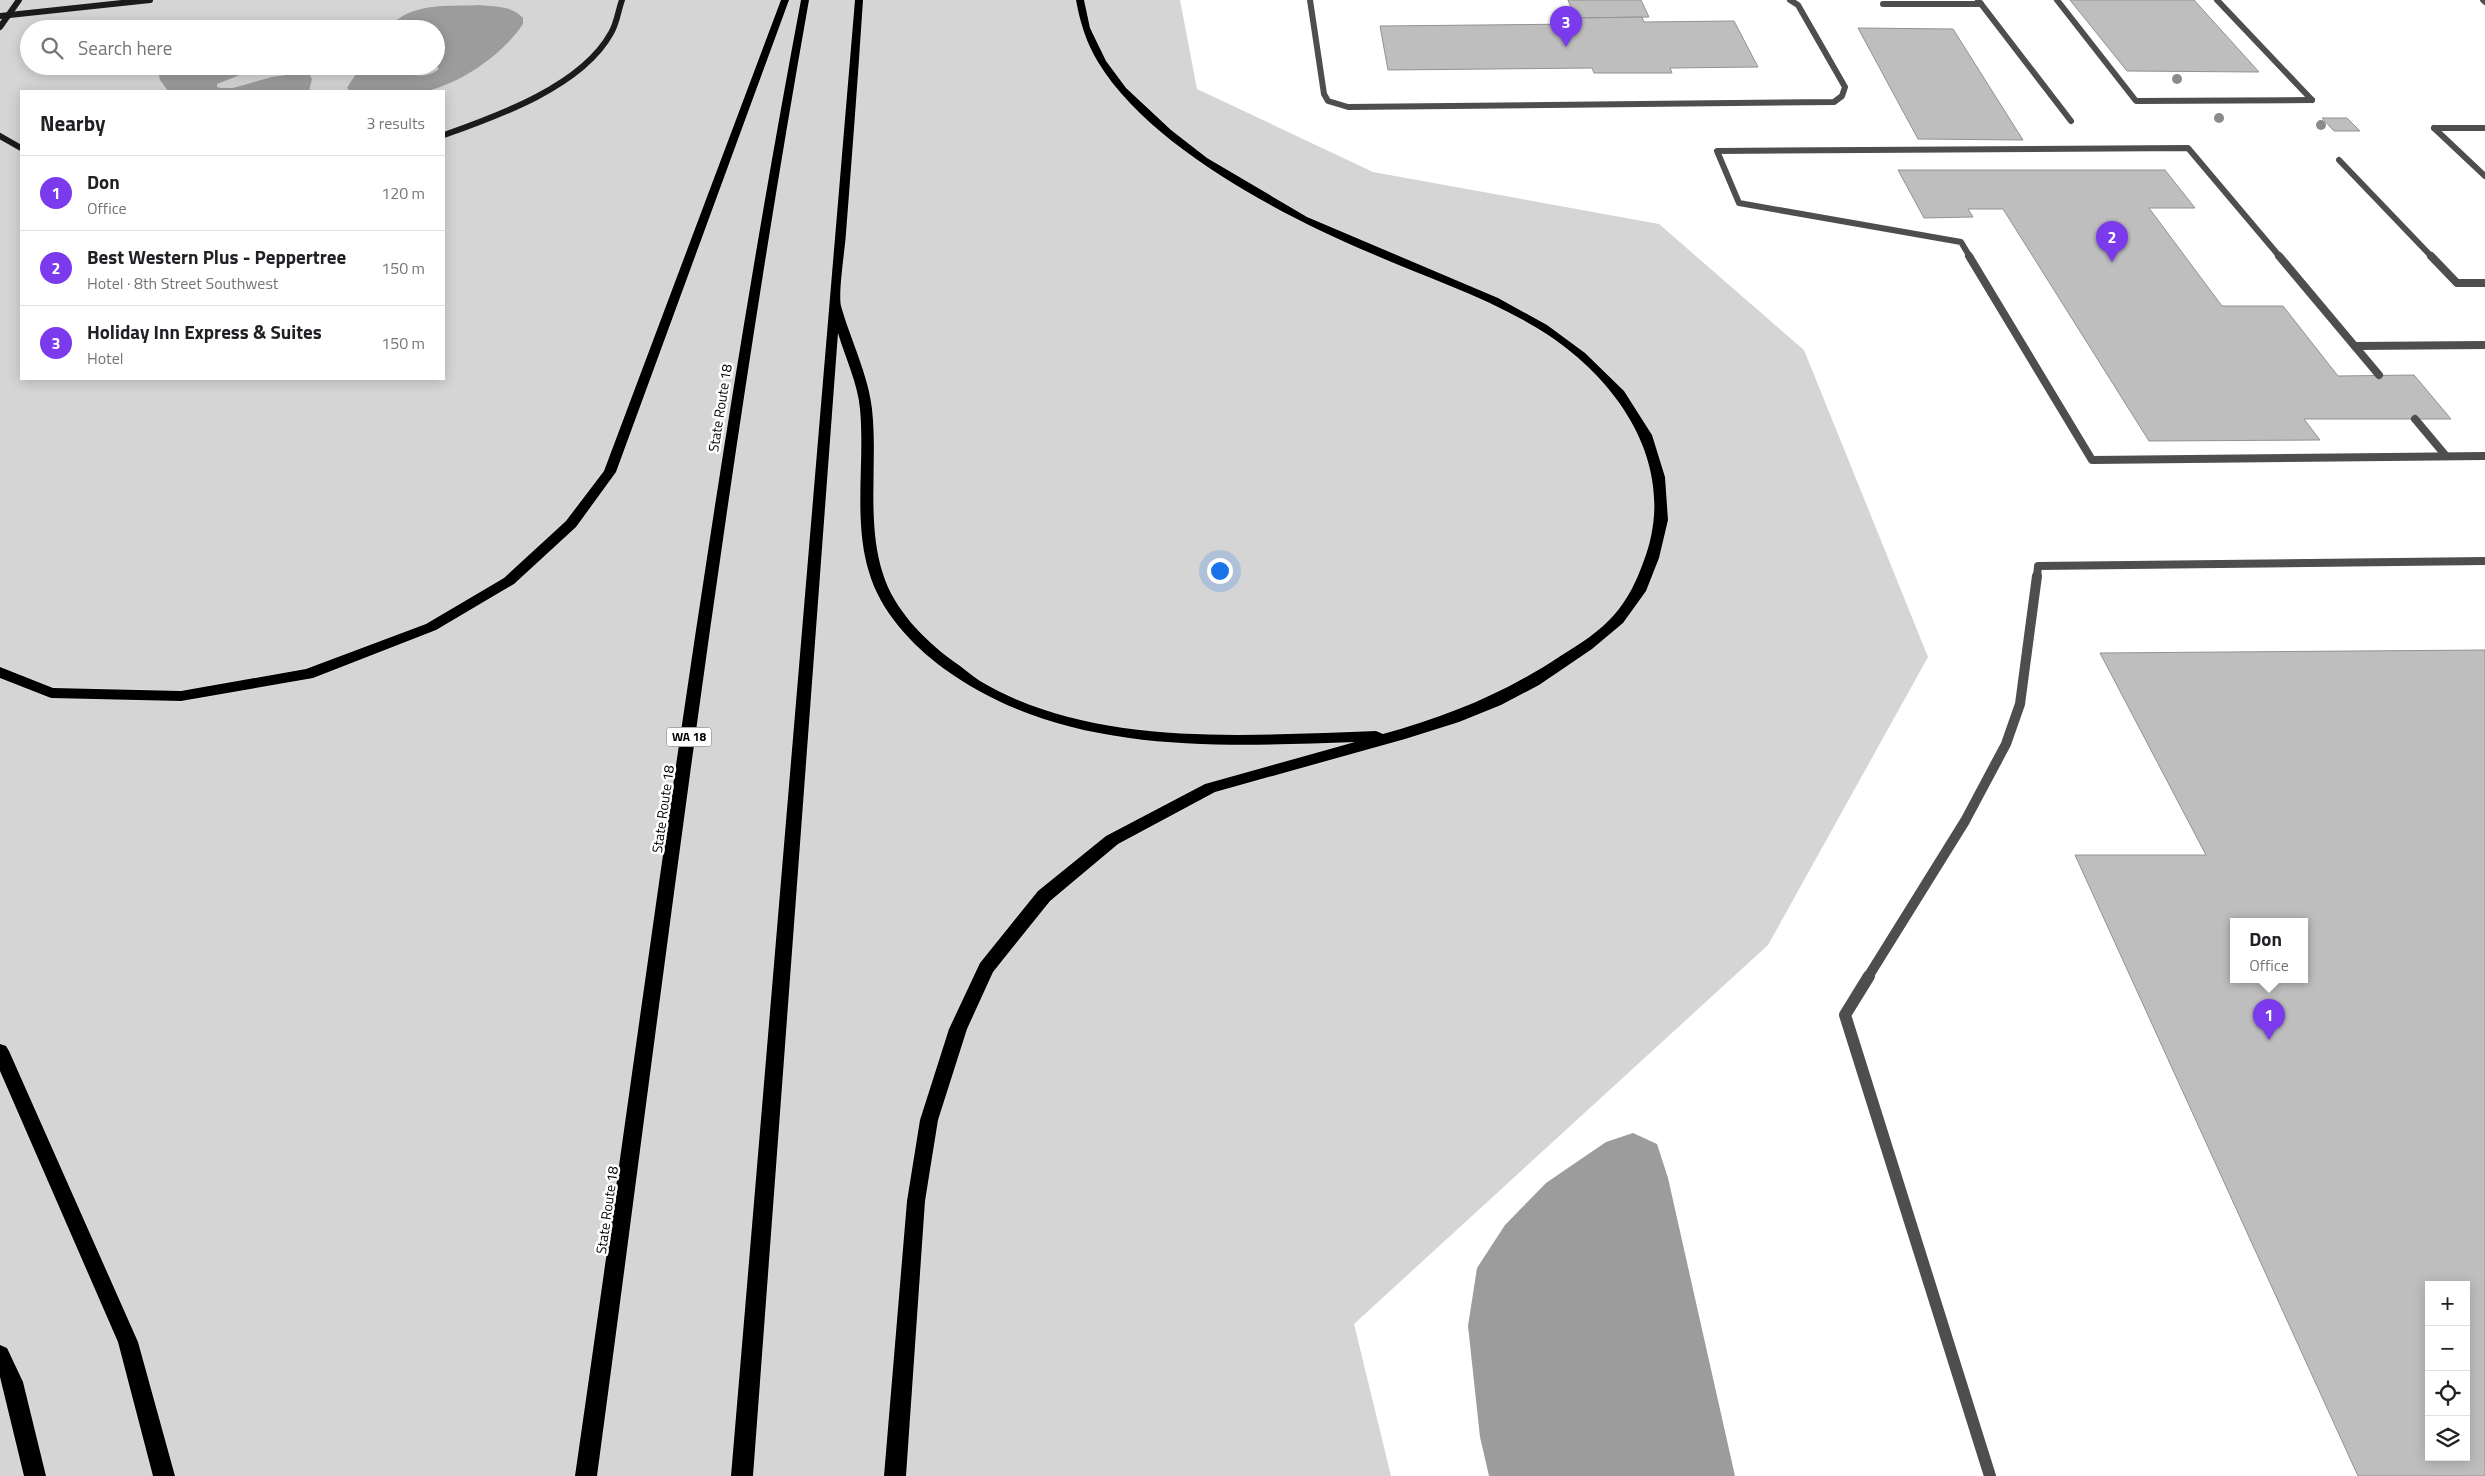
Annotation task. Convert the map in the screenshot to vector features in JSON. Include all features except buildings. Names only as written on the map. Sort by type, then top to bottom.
[{"type":"highway","points":[[0,672],[52,693],[181,696],[308,674],[431,628],[509,581],[571,524],[610,472],[785,0]]},
{"type":"highway","name":"State Route 18","points":[[586,1476],[719,524],[770,192],[805,0]]},
{"type":"highway","points":[[742,1476],[796,824],[834,298],[859,0]]},
{"type":"highway","points":[[895,1476],[916,1201],[929,1120],[958,1029],[986,968],[1044,896],[1112,840],[1210,788],[1400,736],[1454,718],[1496,701],[1557,666],[1587,646],[1618,620],[1639,591],[1652,558],[1661,520],[1659,478],[1646,435],[1620,394],[1581,355],[1543,327],[1494,300],[1372,250],[1303,219],[1196,154],[1168,132],[1123,90],[1102,61],[1086,28],[1080,0]]},
{"type":"highway","points":[[834,298],[866,407],[868,527],[876,573],[913,636],[952,671],[992,693],[1032,709],[1080,724],[1124,734],[1188,739],[1400,736]]},
{"type":"highway","points":[[0,1051],[128,1342],[164,1476]]},
{"type":"highway","points":[[0,1355],[12,1382],[35,1476]]},
{"type":"main road","points":[[0,27],[19,0]]},
{"type":"main road","points":[[0,16],[150,0]]},
{"type":"main road","points":[[614,0],[618,10]]},
{"type":"main road","points":[[445,134],[474,125],[510,108],[547,90],[573,72],[598,51],[611,33],[622,0]]},
{"type":"main road","points":[[0,136],[20,147]]},
{"type":"lane","points":[[1310,0],[1324,94],[1328,101],[1348,107],[1834,102],[1842,96],[1845,87],[1798,5],[1790,0]]},
{"type":"lane","points":[[2057,0],[2136,100],[2312,100],[2217,0]]},
{"type":"lane","points":[[1883,4],[1980,2],[2071,121]]},
{"type":"lane","points":[[2485,128],[2434,128],[2485,176]]},
{"type":"lane","points":[[2378,375],[2188,148],[1718,152],[1739,202],[1962,242],[2092,460],[2485,456]]},
{"type":"lane","points":[[2339,160],[2457,283],[2485,283]]},
{"type":"lane","points":[[2355,346],[2485,345]]},
{"type":"lane","points":[[2415,419],[2446,456]]},
{"type":"lane","points":[[1990,1476],[1845,1015],[1965,821],[2006,744],[2020,704],[2038,566],[2485,561]]},
{"type":"shaded area","points":[[0,0],[1180,0],[1197,89],[1373,172],[1659,224],[1804,350],[1928,657],[1768,945],[1354,1324],[1391,1476],[0,1476]]},
{"type":"shaded area","points":[[479,5],[503,7],[523,18],[523,24],[504,46],[481,66],[441,87],[430,90],[349,90],[347,88],[355,75],[445,75],[445,20],[397,20],[418,10],[443,6]]},
{"type":"shaded area","points":[[159,75],[240,75],[217,84],[217,87],[221,88],[233,88],[286,75],[310,75],[312,79],[309,90],[167,90]]},
{"type":"shaded area","points":[[1633,1133],[1657,1144],[1668,1178],[1735,1476],[1489,1476],[1480,1437],[1468,1326],[1477,1268],[1505,1225],[1546,1183],[1606,1142]]},
{"type":"place","name":"Holiday Inn Express & Suites","points":[[1566,47]]},
{"type":"place","name":"Best Western Plus - Peppertree","points":[[2112,262]]},
{"type":"place","name":"Don","points":[[2269,1040]]}]
